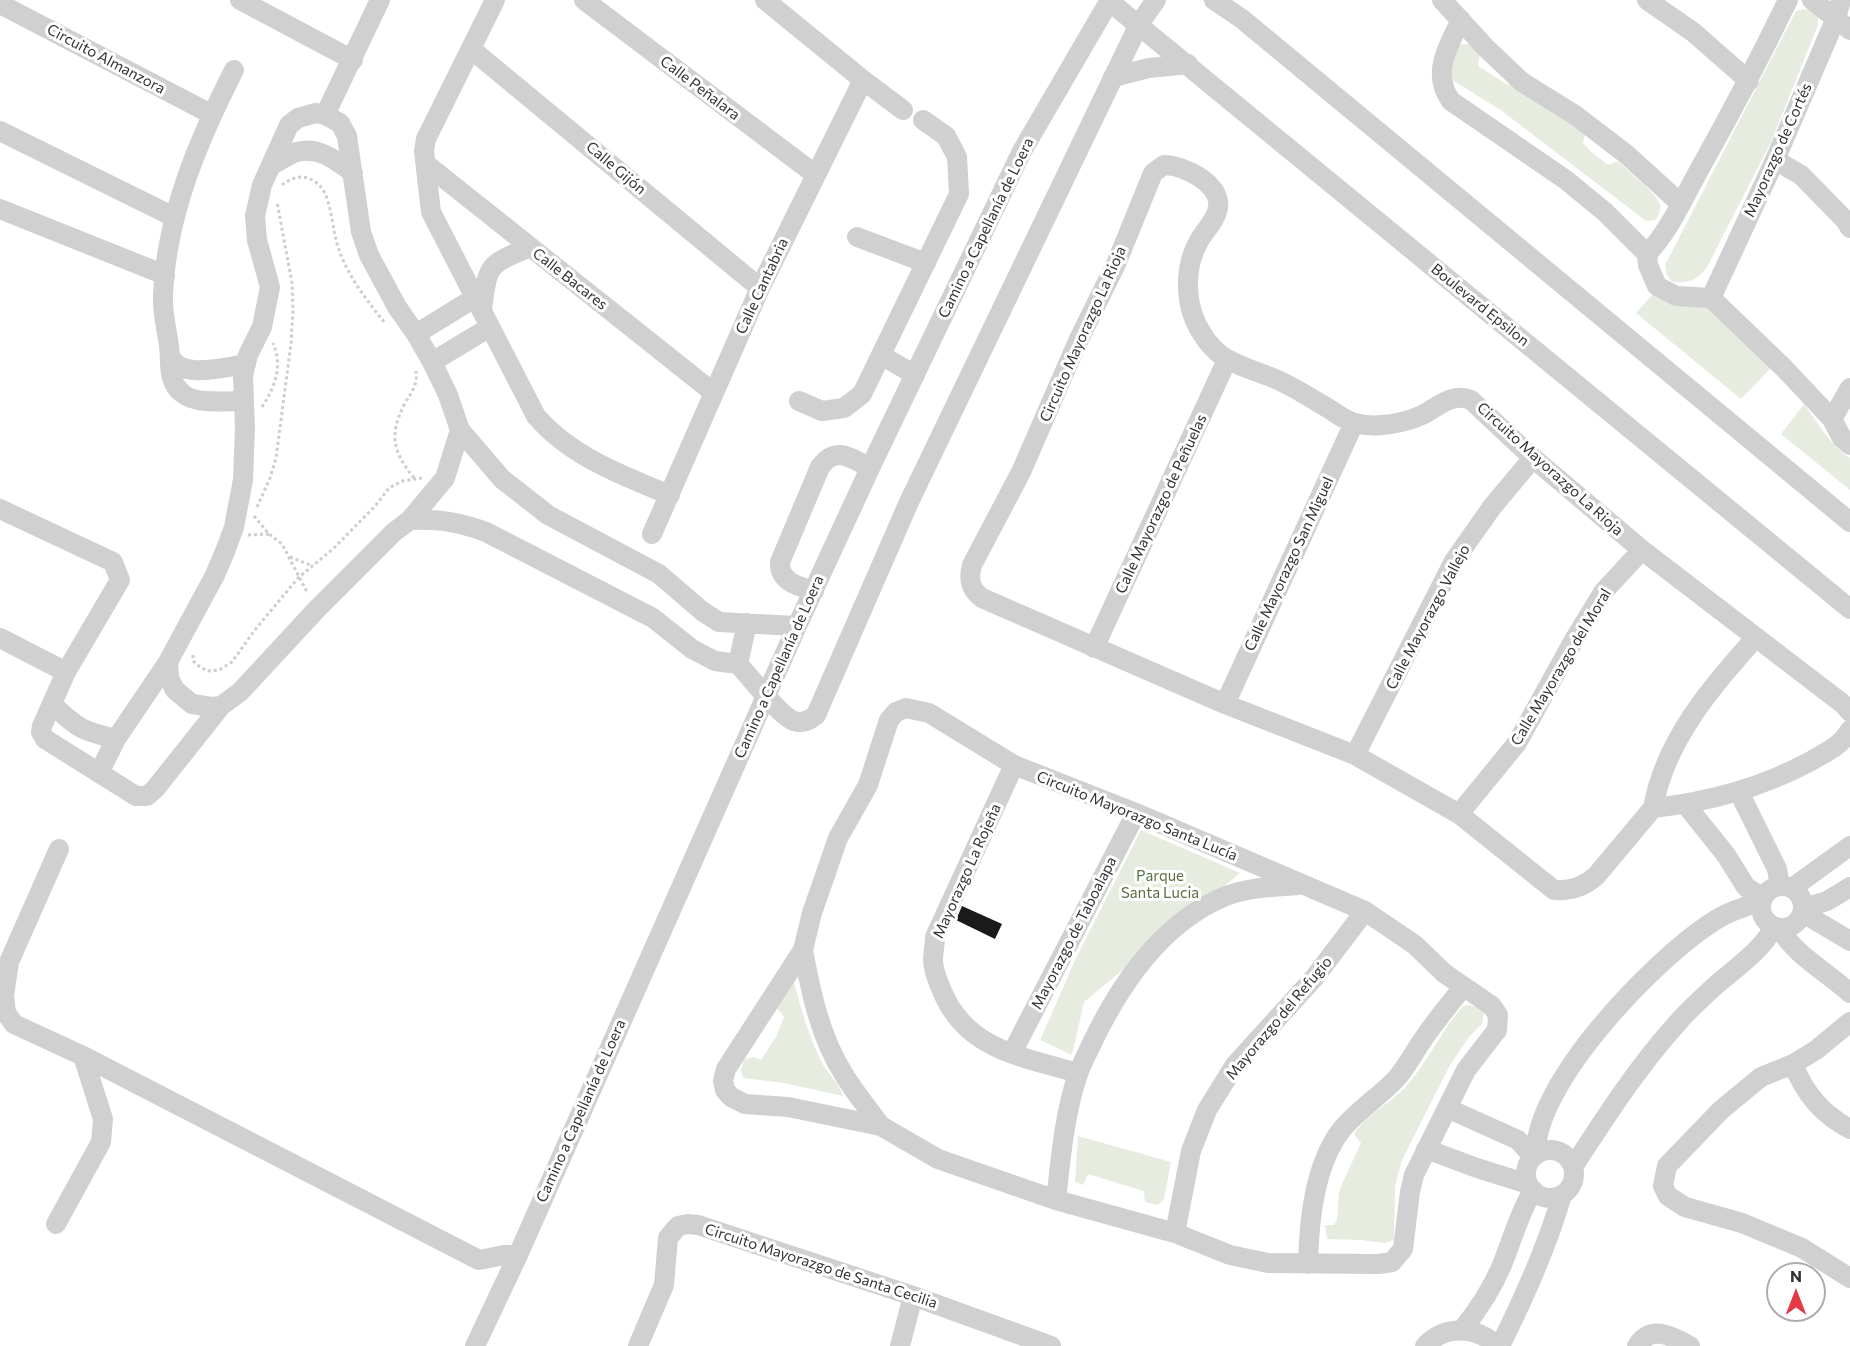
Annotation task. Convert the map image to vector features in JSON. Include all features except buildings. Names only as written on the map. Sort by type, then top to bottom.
[{"type":"street","points":[[240,0],[353,60]]},
{"type":"street","points":[[325,115],[380,0]]},
{"type":"street","points":[[495,0],[426,139],[431,212],[536,416],[546,428],[588,459],[670,495]]},
{"type":"street","name":"Calle Peñalara","points":[[584,0],[816,175]]},
{"type":"street","points":[[765,0],[903,110]]},
{"type":"street","name":"Boulevard Epsilon","points":[[1110,0],[1850,609]]},
{"type":"street","name":"Camino a Capellanía de Loera","points":[[475,1346],[518,1255],[797,626],[870,468],[1022,151],[1110,0]]},
{"type":"street","points":[[410,520],[436,519],[460,523],[486,532],[653,618],[692,649],[707,657],[715,661],[738,664],[766,696],[793,721],[804,722],[816,715],[909,502],[1139,24],[1156,0]]},
{"type":"street","points":[[1214,0],[1242,19],[1850,522]]},
{"type":"street","points":[[1235,0],[1242,19]]},
{"type":"street","points":[[1442,0],[1486,48],[1522,82],[1575,115],[1626,154],[1681,204]]},
{"type":"street","points":[[1647,0],[1693,32],[1749,81]]},
{"type":"street","points":[[1647,254],[1656,245],[1681,204],[1749,81],[1788,0]]},
{"type":"street","points":[[1812,0],[1842,16]]},
{"type":"street","name":"Circuito Almanzora","points":[[0,4],[212,114]]},
{"type":"street","name":"Mayorazgo de Cortés","points":[[1711,298],[1842,16]]},
{"type":"street","points":[[1461,20],[1443,55],[1442,83],[1451,101],[1566,180],[1605,212],[1647,254],[1648,266],[1657,286],[1676,296],[1711,298],[1776,360],[1832,419],[1842,438],[1850,445]]},
{"type":"street","name":"Calle Gijón","points":[[471,49],[760,288]]},
{"type":"street","points":[[1113,77],[1149,68],[1188,64]]},
{"type":"street","points":[[234,70],[192,162],[174,217],[163,298],[170,373],[181,393],[189,398],[212,402],[244,401]]},
{"type":"street","name":"Calle Cantabria","points":[[652,534],[760,288],[863,80]]},
{"type":"street","points":[[99,773],[116,740],[168,662],[226,549],[234,527],[243,480],[246,428],[243,376],[248,355],[262,327],[270,287],[257,240],[255,216],[262,185],[289,125],[298,118],[316,113],[340,123],[347,136],[361,232],[369,255],[397,307],[416,334],[424,364],[448,395],[460,430],[502,479],[548,515],[659,574],[702,611],[719,622],[797,626]]},
{"type":"street","points":[[800,401],[822,411],[844,408],[862,394],[959,194],[957,157],[946,136],[923,120]]},
{"type":"street","points":[[0,131],[174,217]]},
{"type":"street","points":[[272,165],[297,152],[314,151],[329,155],[353,173]]},
{"type":"street","points":[[1775,160],[1801,176],[1845,220],[1850,228]]},
{"type":"street","name":"Calle Bacares","points":[[426,164],[714,393]]},
{"type":"street","name":"Circuito Mayorazgo La Rioja","points":[[1756,637],[1690,718],[1673,746],[1657,785],[1653,808],[1633,835],[1588,883],[1567,891],[1554,890],[1460,814],[1356,755],[1225,704],[982,598],[975,592],[969,576],[972,565],[1021,472],[1078,341],[1116,264],[1153,173],[1164,165],[1178,166],[1216,191],[1218,197],[1218,211],[1215,219],[1202,236],[1193,257],[1188,294],[1193,313],[1203,335],[1227,360],[1280,381],[1354,423],[1380,426],[1403,422],[1421,416],[1452,398],[1466,397],[1477,404],[1533,458],[1642,550],[1756,637],[1850,712]]},
{"type":"street","points":[[0,209],[165,275]]},
{"type":"street","points":[[857,237],[926,263]]},
{"type":"street","points":[[424,364],[483,311],[488,274],[493,266],[500,260],[530,247]]},
{"type":"street","points":[[416,334],[483,311]]},
{"type":"street","points":[[170,354],[172,361],[180,368],[188,370],[246,364]]},
{"type":"street","points":[[881,356],[915,375]]},
{"type":"street","name":"Calle Mayorazgo de Peñuelas","points":[[1094,648],[1227,360]]},
{"type":"street","points":[[1832,419],[1850,388]]},
{"type":"street","name":"Calle Mayorazgo San Miguel","points":[[1225,704],[1354,423]]},
{"type":"street","points":[[0,509],[113,562],[120,580],[66,672],[41,732],[45,739],[136,796],[147,796],[221,706],[240,692],[317,609],[394,532],[410,520],[445,478],[460,430]]},
{"type":"street","points":[[814,591],[790,583],[782,575],[780,562],[819,467],[825,459],[832,455],[846,455],[870,468]]},
{"type":"street","name":"Calle Mayorazgo Vallejo","points":[[1356,755],[1454,561],[1492,507],[1533,458]]},
{"type":"street","name":"Calle Mayorazgo del Moral","points":[[1460,814],[1517,743],[1604,591],[1642,550]]},
{"type":"street","points":[[738,664],[747,623]]},
{"type":"street","points":[[0,638],[66,672]]},
{"type":"street","points":[[168,662],[169,678],[175,690],[192,704],[221,706]]},
{"type":"street","points":[[52,704],[72,723],[87,733],[116,740]]},
{"type":"street","name":"Circuito Mayorazgo Santa Lucía","points":[[912,708],[929,713],[1014,765],[1136,813],[1365,911],[1415,945],[1463,987],[1492,1006],[1498,1015],[1499,1024],[1491,1039],[1466,1070],[1414,1175],[1406,1215],[1403,1249],[1392,1262],[1386,1264],[1268,1263],[1230,1255],[1175,1233],[1056,1200],[938,1159],[881,1126],[788,1107],[745,1104],[731,1097],[725,1090],[723,1081],[731,1059],[803,951],[812,913],[838,838],[868,785],[889,720],[896,712],[912,708]]},
{"type":"street","points":[[1653,808],[1686,805],[1766,783],[1822,755],[1844,741],[1850,730]]},
{"type":"street","name":"Mayorazgo La Rojeña","points":[[1014,765],[935,937],[933,960],[935,975],[948,1006],[963,1026],[992,1046],[1078,1073]]},
{"type":"street","points":[[1573,1167],[1623,1090],[1681,1019],[1777,928],[1792,926],[1801,918],[1804,910],[1803,900],[1798,893],[1786,887],[1739,792]]},
{"type":"street","points":[[1686,805],[1726,855],[1746,887],[1762,899]]},
{"type":"street","name":"Mayorazgo de Taboalapa","points":[[1012,1053],[1136,813]]},
{"type":"street","points":[[1462,1330],[1480,1307],[1501,1267],[1530,1187],[1527,1168],[1535,1156],[1540,1122],[1566,1073],[1604,1023],[1640,982],[1676,949],[1711,923],[1733,910],[1762,899],[1770,890],[1786,887],[1850,846]]},
{"type":"street","points":[[59,849],[9,962],[4,996],[6,1013],[14,1024],[83,1056],[479,1260],[518,1255]]},
{"type":"street","points":[[1056,1200],[1066,1119],[1078,1073],[1121,989],[1150,952],[1178,926],[1202,909],[1225,896],[1242,891],[1301,885]]},
{"type":"street","points":[[1804,910],[1827,901],[1850,887]]},
{"type":"street","points":[[1762,899],[1764,919],[1777,928],[1788,943],[1831,975],[1850,993]]},
{"type":"street","points":[[1804,910],[1850,942]]},
{"type":"street","name":"Mayorazgo del Refugio","points":[[1175,1233],[1191,1151],[1207,1110],[1235,1065],[1314,978],[1365,911]]},
{"type":"street","name":"Circuito Mayorazgo Santa Lucía","points":[[803,951],[812,997],[828,1042],[842,1073],[881,1126]]},
{"type":"street","points":[[1308,1264],[1309,1230],[1318,1182],[1329,1153],[1341,1131],[1396,1079],[1463,987]]},
{"type":"street","points":[[1850,1022],[1816,1050],[1792,1064],[1761,1077],[1721,1110],[1668,1166],[1663,1186],[1668,1196],[1685,1207],[1742,1223],[1802,1248],[1850,1278]]},
{"type":"street","points":[[56,1224],[101,1142],[103,1119],[83,1056]]},
{"type":"street","points":[[1792,1064],[1801,1084],[1817,1106],[1835,1121],[1850,1129]]},
{"type":"street","points":[[1447,1108],[1518,1140],[1535,1156]]},
{"type":"street","points":[[1426,1149],[1530,1187],[1539,1196],[1555,1198],[1569,1190],[1573,1183],[1573,1167],[1570,1161],[1551,1150],[1535,1156]]},
{"type":"street","points":[[1425,1346],[1438,1336],[1450,1331],[1462,1330],[1482,1335],[1499,1346],[1556,1217],[1562,1195]]},
{"type":"street","name":"Circuito Mayorazgo de Santa Cecilia","points":[[638,1346],[664,1285],[668,1238],[678,1226],[688,1224],[698,1225],[913,1296],[1045,1345]]},
{"type":"street","points":[[900,1346],[913,1296]]},
{"type":"street","points":[[1637,1346],[1647,1335],[1657,1333],[1690,1346]]},
{"type":"path","points":[[279,188],[294,177],[301,176],[321,186],[326,195],[338,249],[365,299],[390,330]]},
{"type":"path","points":[[249,524],[270,478],[276,458],[291,344],[292,283],[276,196]]},
{"type":"path","points":[[246,428],[264,406],[274,389],[278,374],[276,351],[262,327]]},
{"type":"path","points":[[192,652],[194,661],[207,670],[219,670],[232,662],[254,631],[298,578],[347,534],[389,488],[414,478],[396,450],[394,431],[424,364]]},
{"type":"path","points":[[253,515],[269,534],[282,544],[298,578],[317,609]]},
{"type":"path","points":[[246,535],[269,534]]},
{"type":"path","points":[[290,557],[313,566]]},
{"type":"green space","points":[[1811,10],[1818,17],[1818,25],[1771,142],[1707,267],[1692,280],[1672,282],[1667,275],[1665,265],[1796,11]]},
{"type":"green space","points":[[1461,44],[1473,44],[1480,55],[1478,66],[1508,85],[1514,81],[1585,135],[1583,143],[1590,151],[1608,165],[1618,161],[1648,188],[1660,205],[1656,220],[1646,221],[1502,111],[1449,78],[1450,58]]},
{"type":"green space","points":[[1654,293],[1701,302],[1772,367],[1741,399],[1636,313]]},
{"type":"green space","points":[[1804,404],[1819,426],[1850,458],[1850,490],[1781,434]]},
{"type":"green space","name":"Parque Santa Lucia","points":[[1141,830],[1240,873],[1084,1002],[1072,1055],[1040,1040],[1077,956]]},
{"type":"green space","points":[[794,982],[817,1052],[843,1096],[784,1083],[743,1078],[741,1070],[744,1059],[754,1057],[761,1060],[776,1037],[784,1017],[777,1008]]},
{"type":"green space","points":[[1470,1005],[1484,1013],[1482,1024],[1468,1038],[1449,1067],[1402,1160],[1395,1186],[1394,1240],[1385,1243],[1327,1239],[1325,1225],[1334,1225],[1337,1220],[1339,1193],[1361,1143],[1354,1134],[1409,1083],[1455,1015],[1463,1006]]},
{"type":"green space","points":[[1078,1136],[1171,1162],[1164,1199],[1158,1205],[1145,1202],[1144,1191],[1088,1174],[1083,1185],[1075,1182]]}]
